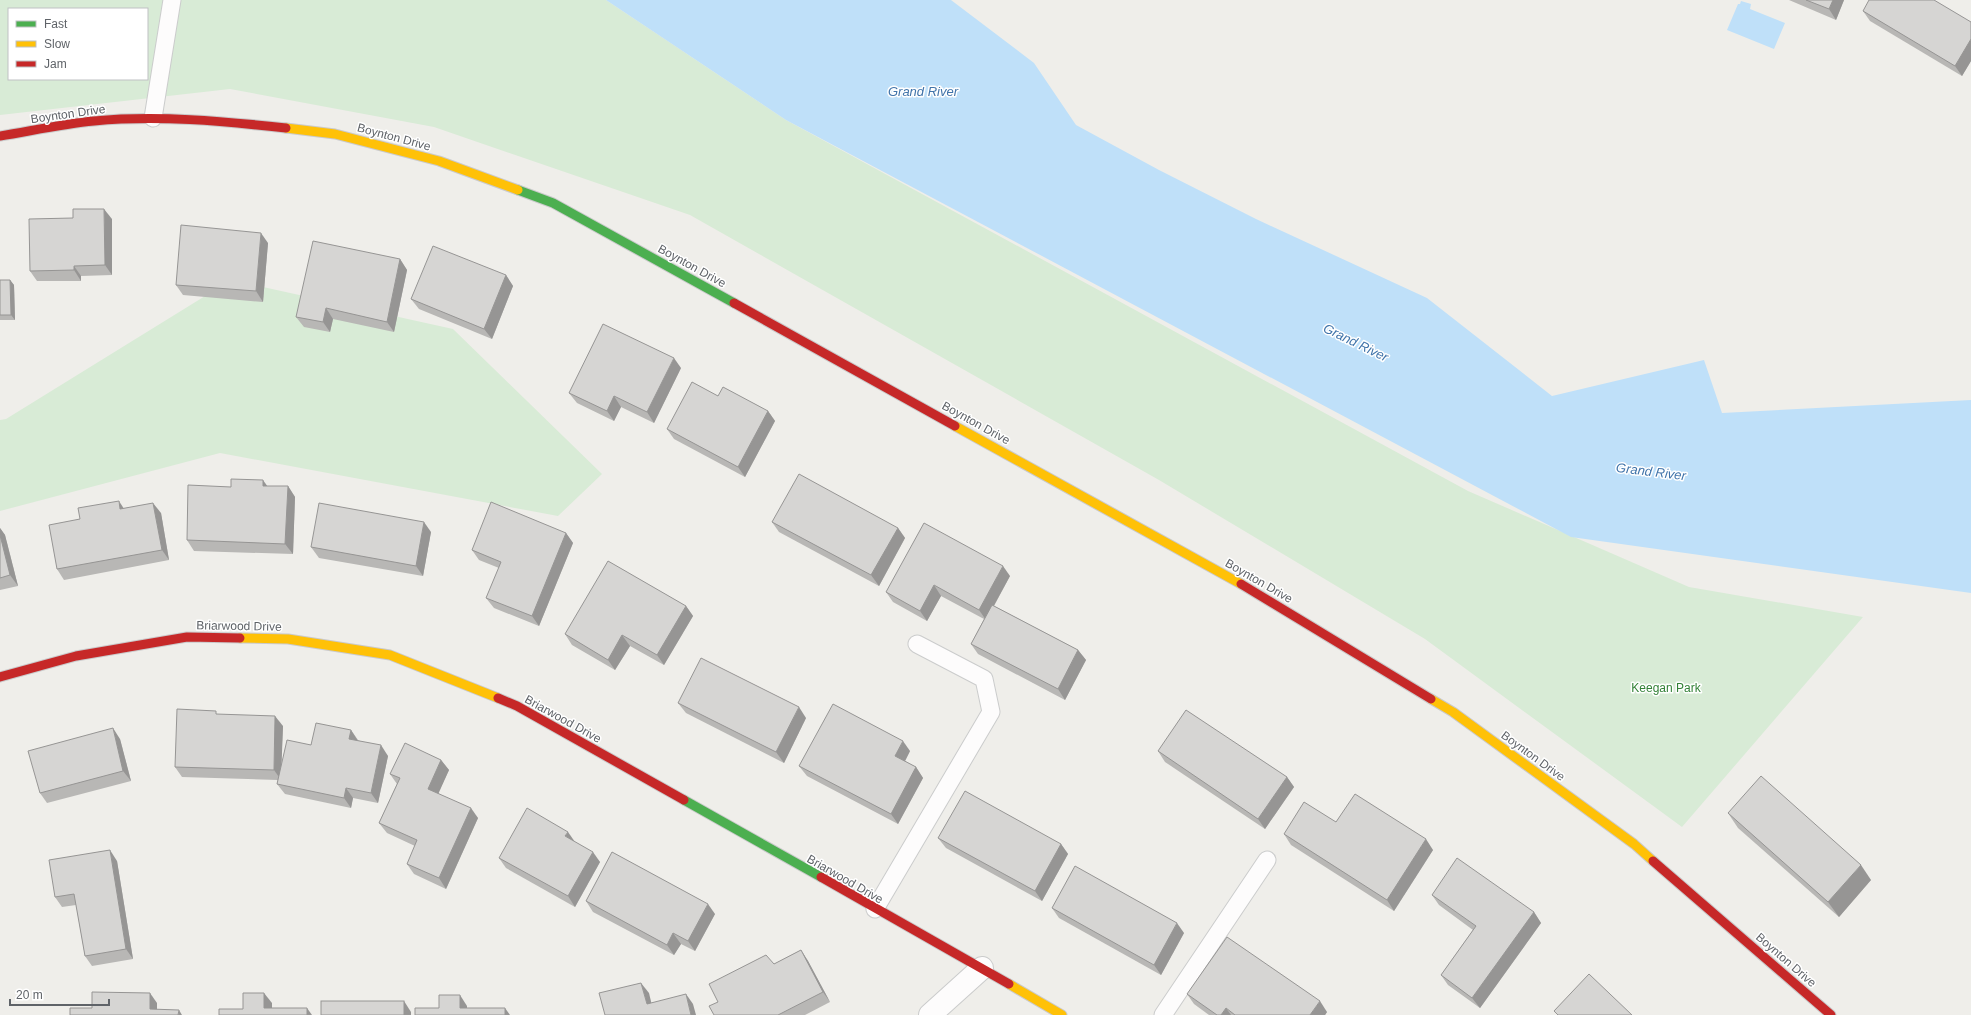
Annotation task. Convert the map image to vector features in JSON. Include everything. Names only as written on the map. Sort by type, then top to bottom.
[{"type":"street","name":"Boynton Drive","points":[[0,136],[93,121],[153,118],[239,123],[335,134],[439,161],[554,203],[1241,584],[1452,712],[1634,844],[1831,1015]]},
{"type":"street","name":"Briarwood Drive","points":[[0,678],[76,656],[187,637],[288,638],[390,655],[517,706],[982,968],[1062,1015]]},
{"type":"street","points":[[930,1015],[982,968]]},
{"type":"lane","points":[[153,118],[172,0]]},
{"type":"lane","points":[[875,909],[991,712],[984,679],[917,644]]},
{"type":"lane","points":[[1163,1015],[1267,860]]},
{"type":"green space","name":"Keegan Park","points":[[0,0],[606,0],[786,120],[1468,491],[1689,587],[1863,617],[1682,827],[1425,639],[1159,480],[690,215],[434,127],[230,89],[0,115]]},
{"type":"green space","points":[[231,280],[453,329],[602,474],[558,516],[220,453],[0,511],[0,420],[6,419]]},
{"type":"water","name":"Grand River","points":[[606,0],[951,0],[1034,63],[1076,125],[1159,170],[1256,219],[1427,298],[1552,396],[1704,360],[1722,413],[1971,400],[1971,593],[1571,537],[786,120]]},
{"type":"water","points":[[1741,1],[1751,4],[1750,9],[1785,23],[1774,49],[1727,30],[1738,4],[1740,4]]},
{"type":"building","points":[[1806,0],[1833,0],[1829,9]]},
{"type":"building","points":[[1869,0],[1934,0],[1971,22],[1971,39],[1955,66],[1863,11]]},
{"type":"building","points":[[73,209],[104,209],[105,265],[74,266],[74,270],[30,271],[29,219],[73,218]]},
{"type":"building","points":[[181,225],[261,233],[256,291],[176,285]]},
{"type":"building","points":[[313,241],[400,259],[387,322],[326,308],[323,322],[296,317]]},
{"type":"building","points":[[433,246],[506,275],[484,329],[411,299]]},
{"type":"building","points":[[0,280],[10,280],[11,315],[0,315]]},
{"type":"building","points":[[603,324],[674,358],[647,412],[614,396],[607,411],[569,393]]},
{"type":"building","points":[[692,382],[718,396],[723,387],[768,411],[738,467],[667,429]]},
{"type":"building","points":[[799,474],[898,528],[871,575],[772,522]]},
{"type":"building","points":[[231,479],[263,480],[263,486],[288,486],[285,544],[187,540],[188,485],[231,487]]},
{"type":"building","points":[[119,501],[120,509],[153,503],[162,550],[57,569],[49,525],[80,519],[78,508]]},
{"type":"building","points":[[491,502],[566,533],[532,616],[486,598],[501,562],[472,550]]},
{"type":"building","points":[[319,503],[424,522],[416,566],[311,547]]},
{"type":"building","points":[[924,523],[1003,566],[979,610],[934,585],[920,611],[886,592]]},
{"type":"building","points":[[0,535],[10,575],[0,578]]},
{"type":"building","points":[[608,561],[686,606],[657,655],[622,635],[608,660],[565,634]]},
{"type":"building","points":[[992,605],[1078,650],[1058,689],[971,644]]},
{"type":"building","points":[[701,658],[799,707],[776,752],[678,703]]},
{"type":"building","points":[[833,704],[903,741],[895,756],[916,767],[891,814],[799,766]]},
{"type":"building","points":[[177,709],[216,711],[216,714],[275,716],[274,770],[175,767]]},
{"type":"building","points":[[1186,710],[1287,777],[1258,819],[1158,751]]},
{"type":"building","points":[[316,723],[351,730],[349,739],[381,745],[371,793],[346,788],[344,798],[277,784],[287,740],[311,745]]},
{"type":"building","points":[[113,728],[123,771],[40,793],[28,751]]},
{"type":"building","points":[[405,743],[441,760],[428,789],[471,808],[439,878],[407,864],[417,840],[379,823],[400,778],[390,774]]},
{"type":"building","points":[[1761,776],[1861,865],[1828,902],[1728,813]]},
{"type":"building","points":[[965,791],[1061,844],[1035,891],[938,838]]},
{"type":"building","points":[[1355,794],[1426,839],[1387,900],[1284,834],[1304,802],[1336,822]]},
{"type":"building","points":[[527,808],[568,832],[565,836],[593,852],[568,896],[499,858]]},
{"type":"building","points":[[110,850],[126,949],[85,956],[74,894],[55,897],[49,860]]},
{"type":"building","points":[[612,852],[708,904],[688,941],[673,933],[667,945],[586,901]]},
{"type":"building","points":[[1457,858],[1534,912],[1472,998],[1441,975],[1476,926],[1432,895]]},
{"type":"building","points":[[1075,866],[1177,923],[1154,965],[1052,908]]},
{"type":"building","points":[[1227,937],[1320,1001],[1310,1015],[1235,1015],[1226,1008],[1221,1015],[1217,1015],[1187,994]]},
{"type":"building","points":[[801,950],[823,992],[778,1015],[714,1015],[709,1006],[718,1002],[709,984],[766,955],[774,964]]},
{"type":"building","points":[[1589,974],[1632,1015],[1558,1015],[1554,1011]]},
{"type":"building","points":[[641,983],[647,1004],[686,994],[691,1015],[605,1015],[599,993]]},
{"type":"building","points":[[92,992],[150,993],[150,1009],[179,1010],[178,1015],[70,1015],[70,1008],[92,1008]]},
{"type":"building","points":[[243,993],[264,993],[264,1008],[307,1008],[307,1015],[219,1015],[219,1009],[243,1009]]},
{"type":"building","points":[[439,995],[460,995],[460,1008],[505,1008],[505,1015],[415,1015],[415,1008],[439,1008]]},
{"type":"building","points":[[321,1001],[404,1001],[404,1015],[321,1015]]},
{"type":"traffic: fast","points":[[518,190],[553,203],[734,303]]},
{"type":"traffic: fast","points":[[684,800],[821,877]]},
{"type":"traffic: slow","points":[[286,128],[335,134],[439,161],[518,190]]},
{"type":"traffic: slow","points":[[955,426],[1241,584]]},
{"type":"traffic: slow","points":[[240,638],[288,639],[390,655],[498,698]]},
{"type":"traffic: slow","points":[[1431,699],[1453,712],[1634,844],[1653,861]]},
{"type":"traffic: slow","points":[[1009,984],[1062,1015]]},
{"type":"traffic: jam","points":[[0,136],[82,122],[118,119],[214,121],[286,128]]},
{"type":"traffic: jam","points":[[734,303],[955,426]]},
{"type":"traffic: jam","points":[[1241,584],[1431,699]]},
{"type":"traffic: jam","points":[[0,677],[76,656],[187,637],[240,638]]},
{"type":"traffic: jam","points":[[498,698],[517,706],[684,800]]},
{"type":"traffic: jam","points":[[1653,861],[1831,1015]]},
{"type":"traffic: jam","points":[[821,877],[1009,984]]}]
